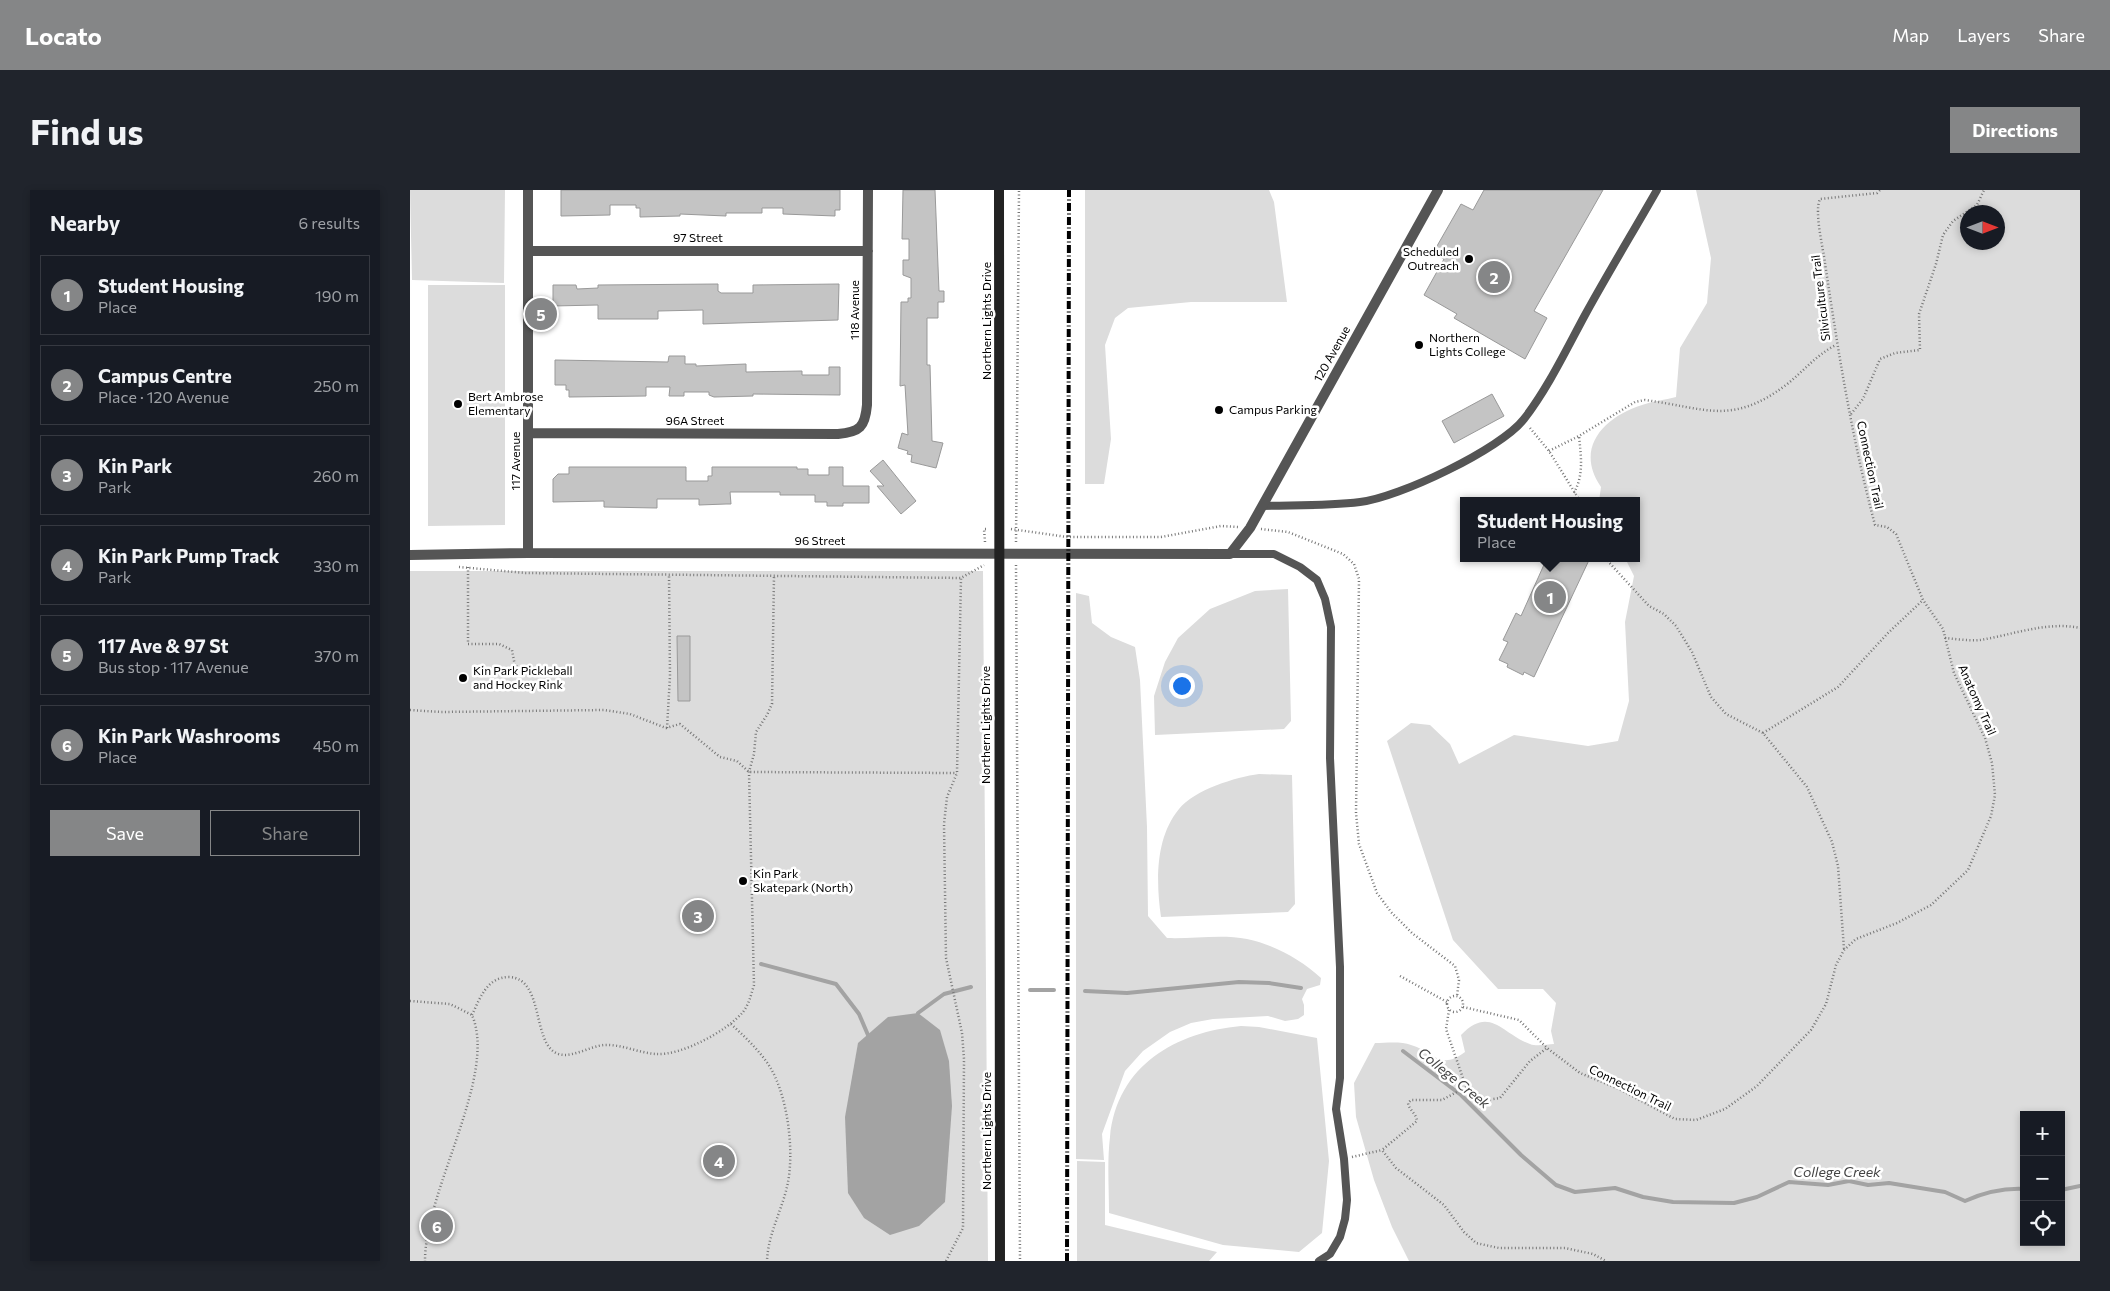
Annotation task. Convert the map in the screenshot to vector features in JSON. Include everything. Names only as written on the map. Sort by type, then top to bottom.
[{"type":"main road","name":"Northern Lights Drive","points":[[999,190],[1000,1261]]},
{"type":"street","name":"117 Avenue","points":[[528,190],[528,553]]},
{"type":"street","name":"118 Avenue","points":[[860,428],[866,418],[867,405],[868,190]]},
{"type":"street","name":"120 Avenue","points":[[1230,554],[1250,528],[1438,190]]},
{"type":"street","name":"97 Street","points":[[529,251],[868,251]]},
{"type":"street","name":"96A Street","points":[[528,433],[838,434],[849,433],[860,428]]},
{"type":"street","name":"96 Street","points":[[410,555],[528,553],[1230,554]]},
{"type":"lane","points":[[1262,506],[1360,502],[1385,497],[1414,486],[1484,450],[1512,432],[1524,420],[1560,362],[1657,190]]},
{"type":"lane","points":[[1230,554],[1274,554],[1300,566],[1317,580],[1327,608],[1330,627],[1330,758],[1340,967],[1340,1078],[1336,1109],[1344,1159],[1345,1219],[1340,1237],[1330,1254],[1319,1261]]},
{"type":"path","points":[[1019,190],[1016,554],[1020,1261]]},
{"type":"path","name":"Silviculture Trail","points":[[1549,451],[1579,436],[1635,402],[1645,400],[1726,412],[1745,408],[1766,398],[1786,384],[1813,359],[1837,344],[1818,204],[1820,199],[1825,197],[1876,193],[1880,190]]},
{"type":"path","points":[[1851,414],[1863,399],[1880,359],[1895,353],[1920,350],[1919,314],[1936,264],[1943,235],[1953,221],[1977,205],[1984,190]]},
{"type":"path","name":"Connection Trail","points":[[1837,344],[1875,525],[1887,527],[1896,534],[1923,600]]},
{"type":"path","points":[[1524,420],[1549,451],[1577,497]]},
{"type":"path","points":[[1574,493],[1581,481],[1582,472],[1579,436]]},
{"type":"path","points":[[1016,529],[1039,535],[1067,537],[1152,537],[1208,530],[1221,526],[1250,528],[1288,532],[1343,554],[1354,564],[1359,579],[1356,803],[1358,844],[1378,893],[1391,912],[1412,933],[1455,966],[1459,980],[1458,996],[1462,999],[1463,1007],[1456,1012],[1449,1010]]},
{"type":"path","points":[[1609,562],[1649,606],[1664,614],[1676,626],[1692,652],[1711,697],[1726,714],[1763,733],[1807,787],[1832,842],[1838,866],[1844,950]]},
{"type":"path","points":[[458,567],[526,573],[961,578],[984,567]]},
{"type":"path","points":[[468,567],[468,644],[507,646],[512,650],[515,666],[572,676]]},
{"type":"path","points":[[666,728],[670,676],[669,574]]},
{"type":"path","points":[[472,1015],[488,985],[500,977],[514,978],[524,984],[534,1001],[549,1047],[556,1053],[564,1055],[606,1045],[657,1054],[676,1053],[695,1045],[731,1024],[749,1002],[754,985],[750,772],[756,732],[768,715],[772,704],[774,576]]},
{"type":"path","points":[[946,1261],[963,1228],[964,1059],[962,1033],[946,958],[944,824],[947,797],[957,773],[961,578]]},
{"type":"path","points":[[1763,733],[1838,687],[1888,633],[1923,600]]},
{"type":"path","name":"Anatomy Trail","points":[[1844,950],[1856,940],[1931,906],[1968,870],[1991,816],[1995,795],[1992,763],[1985,738],[1954,673],[1943,629],[1923,600]]},
{"type":"path","points":[[1945,638],[1978,640],[2047,627],[2070,626],[2080,628]]},
{"type":"path","points":[[410,710],[441,712],[604,710],[630,714],[666,728],[680,724],[720,757],[737,761],[750,772],[957,773]]},
{"type":"path","name":"Connection Trail","points":[[1463,1007],[1518,1020],[1547,1048],[1580,1073],[1619,1090],[1675,1119],[1696,1120],[1725,1109],[1757,1086],[1811,1030],[1826,1004],[1836,965],[1844,950]]},
{"type":"path","points":[[1400,976],[1447,1002]]},
{"type":"path","points":[[1458,996],[1449,997],[1447,1002],[1449,1010],[1446,1029],[1466,1087],[1486,1100],[1500,1098],[1530,1061],[1547,1048]]},
{"type":"path","points":[[410,1001],[450,1004],[472,1015],[477,1028],[475,1069],[466,1105],[432,1208],[425,1261]]},
{"type":"path","points":[[731,1024],[750,1042],[770,1067],[783,1096],[790,1147],[787,1186],[774,1223],[767,1261]]},
{"type":"path","points":[[1344,1159],[1382,1150],[1417,1121],[1416,1116],[1408,1108],[1408,1102],[1412,1100],[1442,1100],[1466,1087]]},
{"type":"path","points":[[1382,1150],[1396,1168],[1444,1205],[1456,1218],[1464,1232],[1476,1243],[1499,1248],[1565,1248],[1593,1254],[1606,1261]]},
{"type":"shaded area","points":[[410,190],[505,190],[504,283],[412,280]]},
{"type":"shaded area","points":[[1085,190],[1269,190],[1274,202],[1287,302],[1191,302],[1128,308],[1115,318],[1105,345],[1111,439],[1104,484],[1085,484]]},
{"type":"shaded area","points":[[1696,190],[2080,190],[2080,1261],[1409,1261],[1392,1227],[1374,1180],[1356,1117],[1354,1083],[1375,1043],[1407,1044],[1443,1060],[1449,1060],[1465,1052],[1461,1035],[1471,1026],[1480,1022],[1488,1022],[1496,1024],[1520,1040],[1533,1045],[1554,1044],[1551,1031],[1556,1003],[1543,989],[1498,989],[1453,940],[1387,741],[1411,723],[1430,725],[1450,744],[1459,764],[1514,735],[1588,746],[1618,741],[1629,701],[1625,622],[1634,576],[1627,562],[1640,562],[1640,497],[1600,497],[1601,487],[1593,473],[1592,447],[1597,436],[1605,426],[1616,417],[1628,410],[1650,402],[1676,397],[1680,348],[1707,303],[1711,258]]},
{"type":"shaded area","name":"Bert Ambrose Elementary","points":[[428,285],[505,285],[505,525],[428,526]]},
{"type":"shaded area","points":[[410,571],[983,571],[988,1261],[410,1261]]},
{"type":"shaded area","points":[[1288,589],[1291,721],[1284,729],[1155,735],[1154,696],[1165,662],[1178,638],[1210,609],[1255,591]]},
{"type":"shaded area","points":[[1076,593],[1089,596],[1092,623],[1111,637],[1135,647],[1140,680],[1147,827],[1148,916],[1167,938],[1228,937],[1247,939],[1287,954],[1321,978],[1320,985],[1307,989],[1302,999],[1304,1015],[1298,1019],[1285,1021],[1268,1016],[1213,1019],[1191,1023],[1170,1032],[1143,1051],[1125,1071],[1102,1134],[1104,1160],[1076,1159]]},
{"type":"shaded area","points":[[1259,774],[1292,775],[1295,904],[1288,912],[1161,917],[1158,875],[1161,847],[1165,833],[1179,809],[1186,802],[1205,790],[1228,781]]},
{"type":"shaded area","points":[[918,1013],[940,1030],[949,1061],[952,1106],[945,1202],[919,1226],[890,1235],[864,1218],[848,1193],[845,1117],[858,1043],[888,1017]]},
{"type":"shaded area","points":[[1241,1026],[1259,1027],[1317,1038],[1329,1161],[1322,1233],[1299,1252],[1223,1245],[1109,1213],[1108,1165],[1110,1137],[1115,1112],[1124,1090],[1137,1072],[1154,1057],[1173,1045],[1194,1036]]},
{"type":"shaded area","points":[[1077,1161],[1105,1162],[1105,1225],[1217,1252],[1209,1261],[1077,1261]]},
{"type":"building","points":[[561,190],[840,190],[840,210],[835,210],[835,216],[783,214],[783,208],[762,208],[762,213],[726,213],[726,216],[680,214],[680,216],[640,217],[640,208],[636,208],[636,205],[610,205],[610,215],[561,216]]},
{"type":"building","points":[[903,190],[935,190],[939,291],[944,291],[944,302],[938,302],[938,318],[927,318],[927,365],[930,365],[932,441],[943,443],[936,468],[911,462],[912,455],[907,454],[908,451],[898,448],[902,433],[908,435],[905,385],[900,386],[901,302],[908,302],[908,298],[911,298],[911,278],[903,275],[903,260],[909,260],[909,239],[902,239]]},
{"type":"building","points":[[1484,190],[1603,190],[1534,311],[1547,318],[1525,359],[1454,318],[1457,314],[1424,295],[1444,259],[1433,253],[1461,204],[1473,210]]},
{"type":"building","points":[[718,284],[718,291],[721,293],[753,293],[753,285],[839,284],[838,320],[703,324],[703,310],[658,311],[658,319],[598,319],[598,305],[553,306],[553,285],[576,285],[577,289],[598,288],[598,285]]},
{"type":"building","points":[[669,356],[685,356],[685,364],[696,364],[696,366],[746,364],[746,372],[802,371],[802,375],[829,375],[829,367],[840,367],[840,395],[753,394],[753,396],[714,397],[709,395],[709,392],[684,392],[684,396],[669,396],[670,387],[646,387],[646,396],[569,397],[569,390],[566,390],[566,385],[555,385],[555,360],[668,362]]},
{"type":"building","points":[[1492,394],[1504,416],[1454,443],[1442,421]]},
{"type":"building","points":[[883,460],[916,501],[901,514],[877,486],[884,486],[870,471]]},
{"type":"building","points":[[569,467],[686,467],[686,481],[708,481],[708,476],[712,476],[712,467],[797,467],[797,469],[808,469],[808,475],[829,475],[829,467],[843,467],[843,486],[869,486],[869,503],[843,503],[843,506],[827,506],[827,502],[815,502],[815,495],[780,495],[780,492],[730,492],[731,504],[699,505],[699,499],[657,499],[657,508],[604,507],[604,501],[553,502],[553,479],[558,474],[569,474]]},
{"type":"building","points":[[1545,562],[1588,562],[1534,677],[1524,672],[1523,675],[1507,667],[1508,664],[1499,660],[1508,642],[1503,640],[1516,613],[1521,616]]},
{"type":"building","points":[[677,636],[690,636],[690,701],[678,701]]},
{"type":"waterway","points":[[761,964],[836,984],[859,1014],[868,1035]]},
{"type":"waterway","points":[[1085,991],[1127,993],[1239,982],[1269,983],[1301,988]]},
{"type":"waterway","points":[[918,1013],[944,994],[971,987]]},
{"type":"waterway","points":[[1030,990],[1054,990]]},
{"type":"waterway","name":"College Creek","points":[[1403,1051],[1461,1095],[1521,1155],[1556,1185],[1575,1192],[1615,1188],[1643,1197],[1673,1202],[1734,1203],[1757,1197],[1789,1182],[1828,1185],[1849,1181],[1868,1185],[1889,1183],[1945,1192],[1965,1201],[1994,1192],[2020,1189]]},
{"type":"waterway","name":"College Creek","points":[[2065,1189],[2080,1186]]},
{"type":"railway","points":[[1067,1261],[1069,190]]},
{"type":"place","name":"Scheduled Outreach","points":[[1469,259]]},
{"type":"place","name":"Campus Centre","points":[[1494,277]]},
{"type":"place","name":"117 Ave & 97 St","points":[[541,314]]},
{"type":"place","name":"Northern Lights College","points":[[1419,345]]},
{"type":"place","name":"Bert Ambrose Elementary","points":[[458,404]]},
{"type":"place","name":"Campus Parking","points":[[1219,410]]},
{"type":"place","name":"Student Housing","points":[[1550,597]]},
{"type":"place","name":"Kin Park Pickleball and Hockey Rink","points":[[463,678]]},
{"type":"place","name":"Kin Park Skatepark (North)","points":[[743,881]]},
{"type":"place","name":"Kin Park","points":[[698,916]]},
{"type":"place","name":"Kin Park Pump Track","points":[[719,1161]]},
{"type":"place","name":"Kin Park Washrooms","points":[[437,1226]]}]
